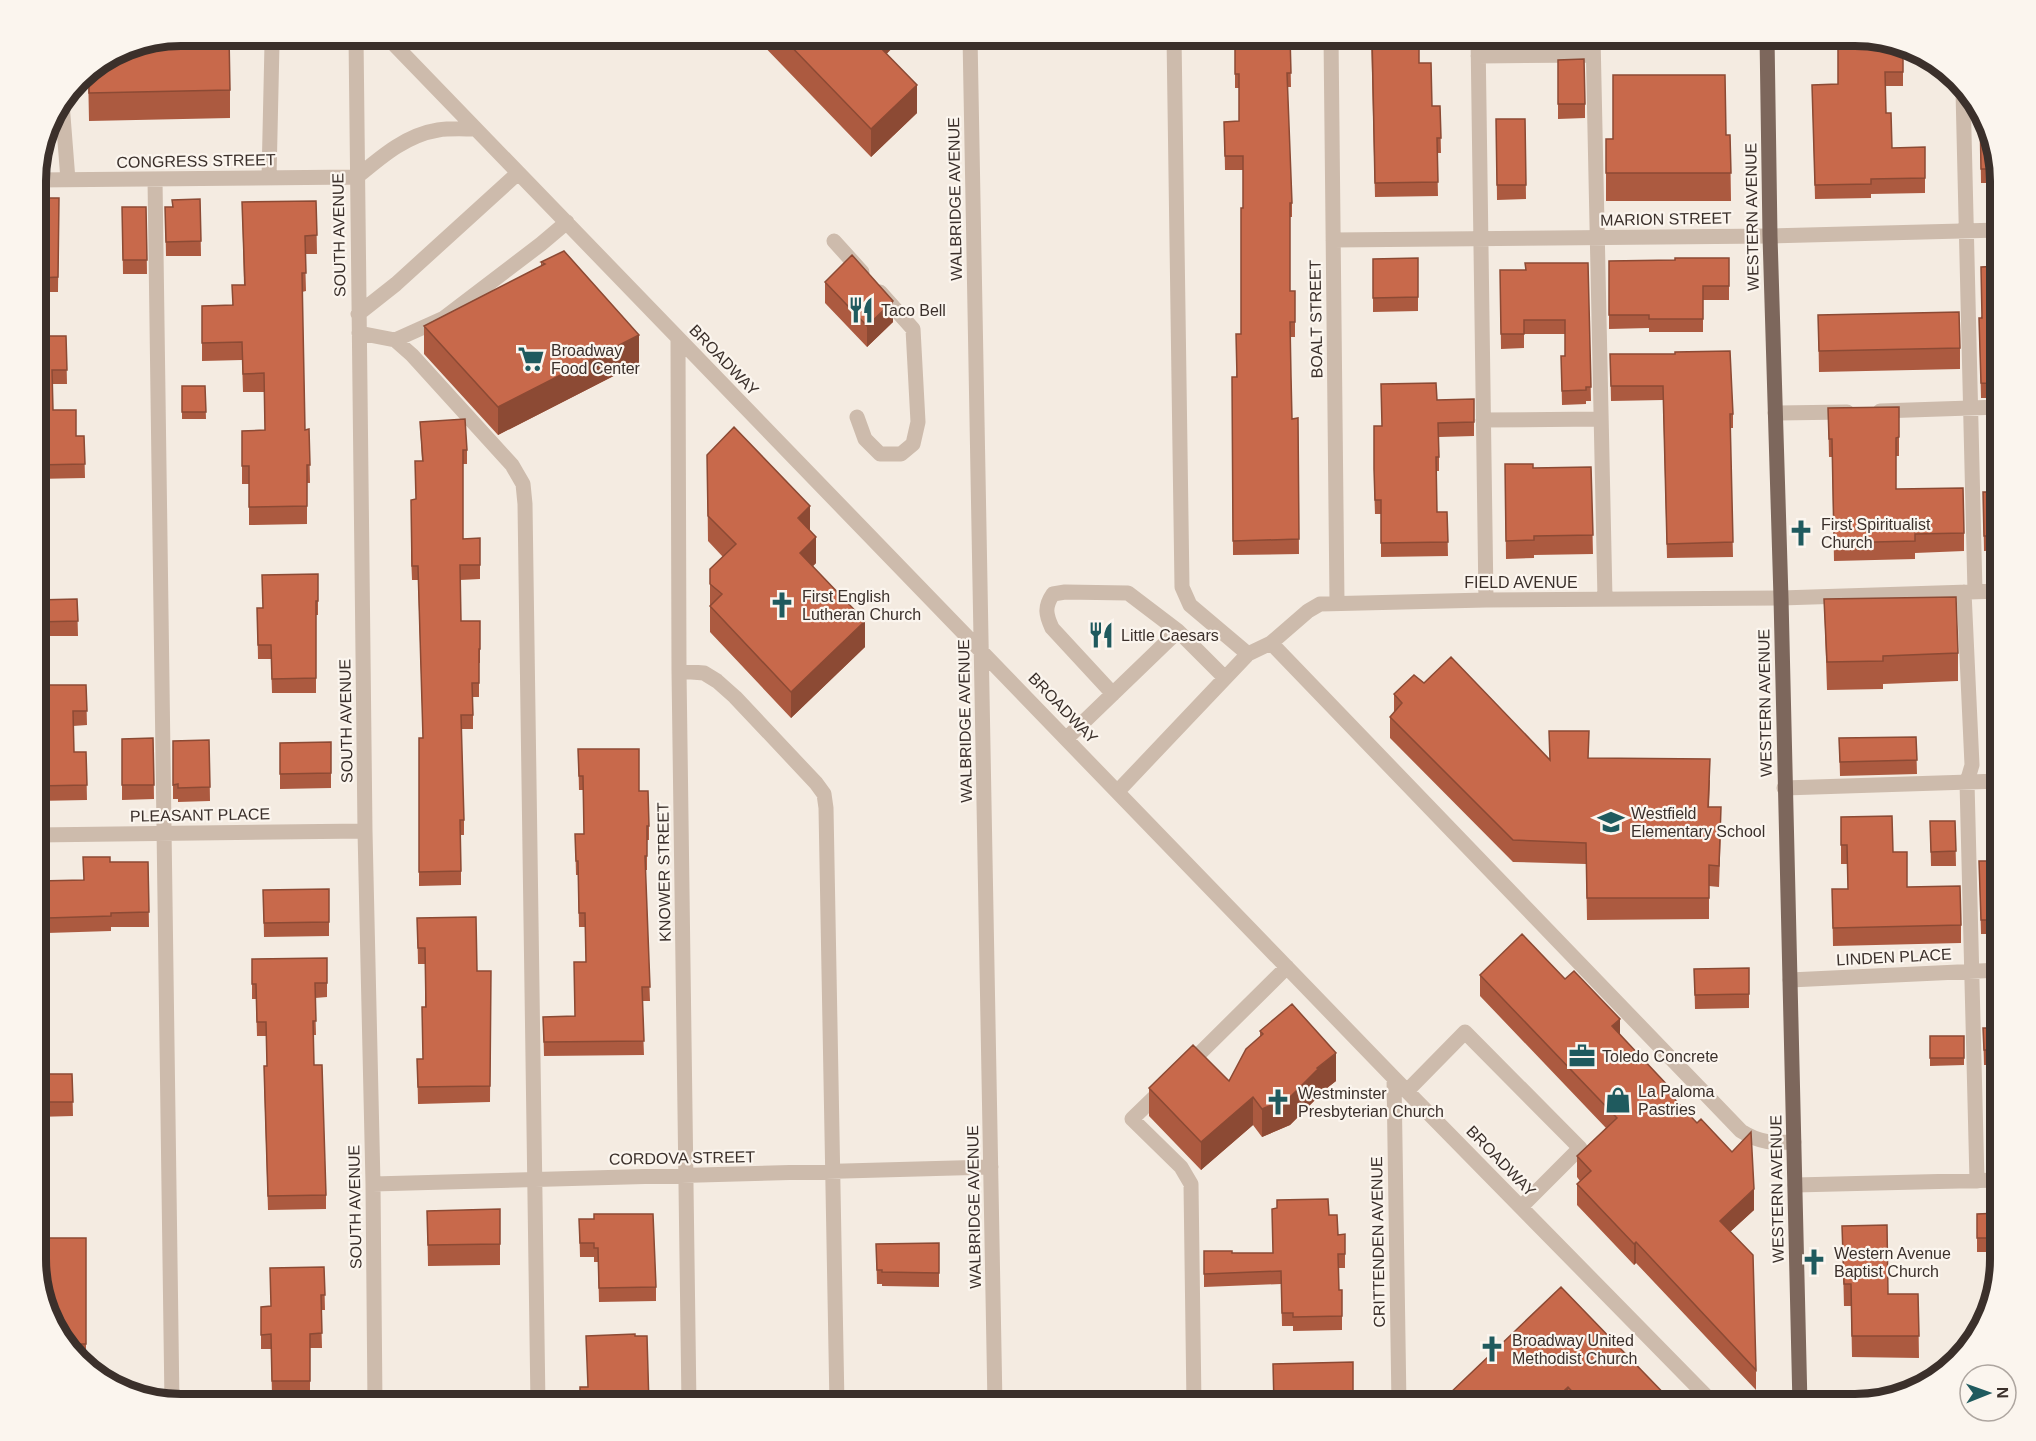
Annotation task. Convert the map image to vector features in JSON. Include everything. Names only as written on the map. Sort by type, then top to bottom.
[{"type":"main road","name":"WESTERN AVENUE","points":[[1767,46],[1800,1394]]},
{"type":"street","points":[[268,178],[272,46]]},
{"type":"street","name":"SOUTH AVENUE","points":[[356,46],[365,831],[375,1394]]},
{"type":"street","name":"BROADWAY","points":[[396,46],[1118,790],[1394,1078],[1704,1394]]},
{"type":"street","name":"WALBRIDGE AVENUE","points":[[970,46],[995,1394]]},
{"type":"street","points":[[1174,46],[1182,587],[1190,605],[1248,654]]},
{"type":"street","name":"BOALT STREET","points":[[1331,46],[1337,602]]},
{"type":"street","points":[[1478,46],[1486,600]]},
{"type":"street","points":[[1593,46],[1605,599]]},
{"type":"street","points":[[1478,56],[1593,55]]},
{"type":"street","points":[[1963,101],[1971,408],[1969,592],[1972,765],[1967,782],[1977,1181]]},
{"type":"street","points":[[63,117],[68,180]]},
{"type":"street","points":[[357,177],[392,149],[419,135],[440,130],[476,129]]},
{"type":"street","points":[[358,314],[396,284],[518,173]]},
{"type":"street","name":"CONGRESS STREET","points":[[47,180],[357,177]]},
{"type":"street","points":[[155,179],[172,1394]]},
{"type":"street","points":[[395,340],[444,318],[567,222]]},
{"type":"street","name":"MARION STREET","points":[[1333,240],[1770,236],[1990,230]]},
{"type":"street","points":[[834,241],[913,329],[918,422],[913,444],[901,454],[880,454],[865,439],[857,417]]},
{"type":"street","points":[[359,333],[395,340],[412,355],[512,465],[523,484],[526,528],[538,1394]]},
{"type":"street","name":"KNOWER STREET","points":[[678,339],[679,671],[689,1394]]},
{"type":"street","points":[[1775,413],[1990,407]]},
{"type":"street","points":[[1483,420],[1601,419]]},
{"type":"street","name":"FIELD AVENUE","points":[[1118,790],[1248,654],[1271,643],[1308,610],[1320,604],[1486,600],[1781,598],[1990,591]]},
{"type":"street","points":[[1113,694],[1052,628],[1046,615],[1048,602],[1053,594],[1065,592],[1128,593],[1178,631],[1225,678]]},
{"type":"street","points":[[1067,738],[1178,631]]},
{"type":"street","points":[[1271,643],[1741,1131],[1771,1143],[1794,1142]]},
{"type":"street","points":[[679,671],[704,673],[717,681],[800,765],[824,794],[837,1394]]},
{"type":"street","points":[[1784,788],[1990,781]]},
{"type":"street","name":"PLEASANT PLACE","points":[[47,835],[365,831]]},
{"type":"street","points":[[1194,1394],[1191,1184],[1181,1167],[1132,1119],[1287,967]]},
{"type":"street","name":"LINDEN PLACE","points":[[1790,980],[1990,970]]},
{"type":"street","points":[[1407,1091],[1465,1032],[1580,1148],[1521,1207]]},
{"type":"street","name":"CRITTENDEN AVENUE","points":[[1394,1078],[1399,1394]]},
{"type":"street","name":"CORDOVA STREET","points":[[373,1184],[991,1167]]},
{"type":"street","points":[[1795,1185],[1990,1180]]},
{"type":"building","points":[[181,46],[229,46],[230,90],[89,93],[89,83],[92,80],[106,69],[138,54],[155,49]]},
{"type":"building","points":[[791,46],[879,46],[917,85],[871,129]]},
{"type":"building","points":[[1235,46],[1290,46],[1291,73],[1287,73],[1292,203],[1290,203],[1290,291],[1295,291],[1295,322],[1290,322],[1292,419],[1298,418],[1299,539],[1233,541],[1232,377],[1237,377],[1236,334],[1241,334],[1243,156],[1225,156],[1224,122],[1239,121],[1239,74],[1235,74]]},
{"type":"building","points":[[1372,46],[1419,46],[1419,63],[1431,63],[1432,106],[1440,106],[1441,138],[1437,138],[1438,182],[1375,183]]},
{"type":"building","points":[[1838,46],[1881,49],[1903,56],[1903,72],[1885,72],[1886,113],[1891,113],[1892,148],[1925,147],[1925,178],[1871,179],[1871,184],[1815,185],[1812,85],[1838,84]]},
{"type":"building","points":[[1584,59],[1585,104],[1558,104],[1558,60]]},
{"type":"building","points":[[1613,75],[1725,75],[1726,135],[1730,135],[1731,173],[1606,173],[1606,139],[1613,139]]},
{"type":"building","points":[[1496,119],[1525,119],[1526,185],[1497,185]]},
{"type":"building","points":[[1980,134],[1989,169],[1981,169]]},
{"type":"building","points":[[47,198],[59,198],[58,277],[47,278]]},
{"type":"building","points":[[200,199],[201,241],[166,242],[165,207],[173,207],[172,200]]},
{"type":"building","points":[[316,201],[317,235],[305,236],[306,273],[302,273],[305,430],[309,429],[310,465],[307,465],[307,506],[249,507],[249,466],[242,466],[242,431],[265,430],[264,373],[243,374],[242,342],[202,343],[202,306],[233,305],[232,285],[245,285],[242,202]]},
{"type":"building","points":[[122,207],[146,207],[147,260],[123,260]]},
{"type":"building","name":"Broadway Food Center","points":[[564,251],[639,335],[498,407],[424,326],[545,264],[541,262]]},
{"type":"building","points":[[852,255],[893,301],[867,326],[825,282]]},
{"type":"building","points":[[1418,258],[1418,297],[1373,298],[1373,259]]},
{"type":"building","points":[[1675,258],[1729,258],[1729,286],[1703,286],[1703,319],[1649,319],[1649,315],[1609,315],[1609,261],[1675,260]]},
{"type":"building","points":[[1525,263],[1588,263],[1591,387],[1586,387],[1586,390],[1562,391],[1561,356],[1565,356],[1565,320],[1524,320],[1524,334],[1501,334],[1500,270],[1526,270]]},
{"type":"building","points":[[1981,267],[1990,267],[1990,383],[1981,383],[1979,318],[1982,318]]},
{"type":"building","points":[[1959,312],[1960,348],[1819,351],[1818,315]]},
{"type":"building","points":[[47,336],[66,336],[67,370],[52,370],[53,410],[76,410],[76,436],[84,436],[85,464],[47,465]]},
{"type":"building","points":[[1730,351],[1733,414],[1730,414],[1733,542],[1667,544],[1663,386],[1611,386],[1610,354]]},
{"type":"building","points":[[1436,383],[1437,400],[1474,399],[1474,422],[1438,423],[1437,512],[1447,512],[1448,542],[1381,543],[1381,500],[1375,500],[1374,426],[1382,426],[1381,384]]},
{"type":"building","points":[[182,386],[205,386],[206,412],[182,412]]},
{"type":"building","points":[[1899,407],[1899,437],[1896,438],[1896,489],[1963,488],[1964,533],[1915,534],[1915,541],[1834,543],[1832,439],[1829,439],[1828,408]]},
{"type":"building","points":[[465,419],[467,450],[463,450],[463,539],[480,538],[480,565],[460,565],[461,621],[480,621],[480,649],[479,683],[472,683],[473,715],[461,715],[464,820],[460,820],[461,871],[419,872],[419,738],[423,738],[418,566],[412,566],[411,500],[416,499],[415,461],[423,461],[420,422]]},
{"type":"building","points":[[734,427],[810,506],[798,518],[816,537],[800,553],[865,621],[791,692],[710,606],[722,594],[710,584],[710,569],[736,544],[708,516],[707,455]]},
{"type":"building","points":[[1505,464],[1533,464],[1533,468],[1591,467],[1593,535],[1534,536],[1534,540],[1506,541]]},
{"type":"building","points":[[1988,485],[1990,485],[1990,536],[1984,536],[1983,492],[1989,492]]},
{"type":"building","points":[[318,574],[316,678],[272,679],[271,645],[258,645],[257,608],[263,608],[262,575]]},
{"type":"building","points":[[1956,597],[1958,653],[1883,656],[1883,661],[1827,662],[1824,599]]},
{"type":"building","points":[[77,599],[78,621],[47,622],[47,600]]},
{"type":"building","points":[[1451,657],[1550,760],[1549,731],[1589,731],[1588,758],[1710,759],[1708,807],[1721,807],[1719,866],[1709,865],[1709,898],[1587,898],[1586,843],[1513,840],[1390,717],[1402,703],[1394,694],[1414,675],[1424,683]]},
{"type":"building","points":[[47,685],[86,685],[87,711],[73,711],[74,752],[86,752],[87,785],[47,786]]},
{"type":"building","points":[[1916,737],[1917,760],[1840,762],[1839,738]]},
{"type":"building","points":[[153,738],[154,785],[122,785],[122,739]]},
{"type":"building","points":[[209,740],[210,787],[178,788],[178,784],[173,785],[173,741]]},
{"type":"building","points":[[331,742],[331,773],[280,774],[280,743]]},
{"type":"building","points":[[578,749],[639,749],[639,791],[648,791],[649,826],[647,826],[647,856],[645,856],[650,987],[642,987],[644,1041],[544,1042],[543,1017],[575,1016],[574,962],[586,962],[585,913],[579,913],[578,861],[576,861],[575,834],[584,834],[583,776],[579,776]]},
{"type":"building","points":[[1892,816],[1893,852],[1907,852],[1907,887],[1960,886],[1961,925],[1833,928],[1832,889],[1848,889],[1847,845],[1841,845],[1841,817]]},
{"type":"building","points":[[1930,821],[1955,821],[1956,851],[1931,852]]},
{"type":"building","points":[[83,857],[110,857],[110,862],[148,862],[149,912],[47,918],[47,881],[84,880]]},
{"type":"building","points":[[1979,861],[1990,861],[1990,920],[1981,920]]},
{"type":"building","points":[[329,889],[329,922],[264,923],[263,890]]},
{"type":"building","points":[[476,917],[477,971],[491,971],[490,1086],[418,1087],[417,1059],[423,1059],[422,1007],[426,1007],[425,948],[418,948],[417,918]]},
{"type":"building","points":[[1522,934],[1565,979],[1574,971],[1620,1019],[1612,1026],[1671,1089],[1668,1092],[1697,1123],[1701,1119],[1732,1152],[1751,1132],[1754,1189],[1720,1221],[1753,1255],[1756,1370],[1636,1242],[1634,1244],[1577,1184],[1591,1171],[1577,1156],[1617,1118],[1480,975]]},
{"type":"building","points":[[327,958],[327,983],[315,983],[316,1021],[313,1021],[314,1065],[322,1065],[326,1195],[268,1196],[264,1066],[267,1066],[266,1022],[257,1022],[256,984],[252,984],[252,959]]},
{"type":"building","points":[[1749,968],[1749,994],[1695,995],[1694,969]]},
{"type":"building","points":[[1987,999],[1990,999],[1990,1056],[1987,1050],[1984,1050],[1983,1028],[1987,1028]]},
{"type":"building","points":[[1292,1004],[1336,1053],[1317,1068],[1290,1097],[1262,1109],[1253,1097],[1201,1142],[1149,1088],[1193,1045],[1229,1081],[1246,1049],[1263,1034],[1260,1031]]},
{"type":"building","points":[[1930,1036],[1964,1036],[1964,1058],[1930,1058]]},
{"type":"building","points":[[47,1074],[72,1074],[73,1102],[47,1102]]},
{"type":"building","points":[[1328,1199],[1329,1215],[1337,1215],[1338,1235],[1345,1234],[1345,1254],[1338,1254],[1342,1316],[1293,1317],[1293,1313],[1282,1313],[1281,1271],[1204,1274],[1204,1251],[1273,1253],[1272,1209],[1277,1208],[1277,1200]]},
{"type":"building","points":[[500,1209],[500,1244],[428,1245],[427,1211]]},
{"type":"building","points":[[1990,1213],[1990,1260],[1987,1286],[1987,1238],[1977,1238],[1977,1214]]},
{"type":"building","points":[[594,1214],[653,1214],[656,1287],[599,1288],[598,1248],[594,1248],[594,1243],[580,1243],[579,1219],[594,1219]]},
{"type":"building","points":[[1887,1225],[1888,1294],[1918,1294],[1919,1336],[1852,1336],[1851,1284],[1844,1284],[1842,1226]]},
{"type":"building","points":[[47,1238],[86,1238],[86,1344],[78,1344],[78,1347],[65,1327],[51,1295],[47,1269]]},
{"type":"building","points":[[939,1243],[939,1273],[877,1270],[876,1244]]},
{"type":"building","points":[[324,1267],[325,1295],[321,1295],[322,1333],[310,1334],[310,1381],[272,1381],[271,1334],[261,1335],[261,1307],[271,1306],[270,1268]]},
{"type":"building","points":[[1561,1287],[1664,1394],[1575,1394],[1568,1387],[1561,1394],[1449,1394]]},
{"type":"building","points":[[635,1334],[635,1336],[647,1336],[649,1394],[580,1394],[580,1387],[588,1387],[586,1336]]},
{"type":"building","points":[[1353,1362],[1353,1393],[1274,1394],[1273,1364]]},
{"type":"place","name":"Taco Bell","points":[[861,310]]},
{"type":"place","name":"Broadway Food Center","points":[[531,359]]},
{"type":"place","name":"First Spiritualist Church","points":[[1801,533]]},
{"type":"place","name":"First English Lutheran Church","points":[[782,605]]},
{"type":"place","name":"Little Caesars","points":[[1101,635]]},
{"type":"place","name":"Westfield Elementary School","points":[[1611,822]]},
{"type":"place","name":"Toledo Concrete","points":[[1582,1056]]},
{"type":"place","name":"La Paloma Pastries","points":[[1618,1100]]},
{"type":"place","name":"Westminster Presbyterian Church","points":[[1278,1102]]},
{"type":"place","name":"Western Avenue Baptist Church","points":[[1814,1262]]},
{"type":"place","name":"Broadway United Methodist Church","points":[[1492,1349]]}]
